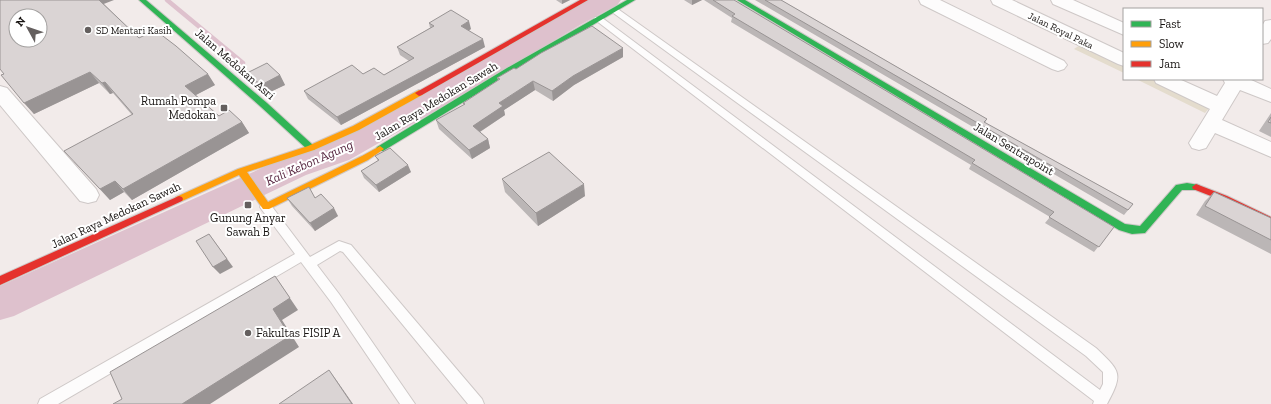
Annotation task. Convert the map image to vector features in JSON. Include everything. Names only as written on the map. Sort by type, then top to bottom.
[{"type":"street","name":"Jalan Medokan Asri","points":[[142,0],[264,105],[311,148]]},
{"type":"street","name":"Jalan Raya Medokan Sawah","points":[[0,281],[356,128],[585,0]]},
{"type":"street","name":"Jalan Raya Medokan Sawah","points":[[264,203],[365,158],[510,70],[632,0]]},
{"type":"street","name":"Jalan Sentrapoint","points":[[740,0],[1122,227],[1132,230],[1142,230],[1179,186],[1186,184],[1207,190],[1271,221]]},
{"type":"street","points":[[927,0],[1058,66]]},
{"type":"street","name":"Jalan Royal Paka","points":[[999,0],[1123,60]]},
{"type":"street","points":[[1059,0],[1123,30]]},
{"type":"street","points":[[1263,38],[1271,25]]},
{"type":"street","points":[[1165,80],[1271,150]]},
{"type":"street","points":[[1199,143],[1235,80],[1271,96]]},
{"type":"street","points":[[0,92],[88,195]]},
{"type":"street","points":[[244,175],[264,203]]},
{"type":"lane","points":[[598,19],[1101,402],[1110,385],[1110,370],[1091,352],[615,10]]},
{"type":"lane","points":[[264,203],[305,260],[335,298],[408,404]]},
{"type":"lane","points":[[45,404],[305,260],[339,246],[347,248],[477,404]]},
{"type":"shaded area","points":[[1080,45],[1123,66],[1123,73],[1074,49]]},
{"type":"shaded area","points":[[1138,80],[1153,80],[1210,107],[1205,113]]},
{"type":"building","points":[[0,0],[99,0],[139,38],[155,30],[176,46],[208,74],[185,86],[219,116],[229,110],[242,122],[123,189],[115,181],[100,189],[64,151],[133,114],[105,82],[102,83],[90,72],[24,103],[1,75],[4,74],[0,69]]},
{"type":"building","points":[[713,0],[734,0],[1114,227],[1099,247],[1049,217],[1054,212],[972,163],[975,160],[732,16],[735,14]]},
{"type":"building","points":[[765,0],[781,0],[987,119],[984,122],[1133,204],[1128,210]]},
{"type":"building","points":[[451,10],[469,21],[461,26],[483,39],[337,117],[304,91],[352,65],[363,74],[374,68],[384,75],[414,58],[397,47],[434,26],[429,23]]},
{"type":"building","points":[[592,26],[623,48],[573,76],[552,91],[533,81],[499,103],[503,106],[473,126],[488,139],[469,150],[436,120],[465,104],[463,103],[500,79],[497,78],[514,68],[516,69],[541,53]]},
{"type":"building","points":[[267,63],[280,75],[261,85],[247,73]]},
{"type":"building","points":[[390,148],[408,165],[376,185],[361,171],[379,160],[375,156]]},
{"type":"building","points":[[549,152],[584,184],[536,213],[502,179]]},
{"type":"building","points":[[309,187],[315,198],[321,194],[334,208],[310,223],[287,198]]},
{"type":"building","points":[[1214,192],[1271,218],[1271,240],[1205,206]]},
{"type":"building","points":[[209,234],[227,259],[213,267],[196,241]]},
{"type":"building","name":"Fakultas FISIP A","points":[[275,276],[290,298],[273,309],[290,336],[182,404],[113,404],[122,399],[110,372]]},
{"type":"building","points":[[329,370],[352,404],[279,404]]},
{"type":"waterway","points":[[167,0],[243,63]]},
{"type":"waterway","name":"Kali Kebon Agung","points":[[0,304],[294,167],[338,152],[441,95],[571,19],[608,0]]},
{"type":"traffic: fast","points":[[142,0],[264,105],[311,148]]},
{"type":"traffic: fast","points":[[380,149],[510,70],[632,0]]},
{"type":"traffic: fast","points":[[740,0],[1122,227],[1132,230],[1142,230],[1179,187],[1196,187]]},
{"type":"traffic: slow","points":[[179,199],[241,171],[311,148],[356,128],[419,93]]},
{"type":"traffic: slow","points":[[241,171],[266,207],[365,158],[380,149]]},
{"type":"traffic: jam","points":[[419,93],[585,0]]},
{"type":"traffic: jam","points":[[1196,187],[1224,198],[1271,221]]},
{"type":"traffic: jam","points":[[0,281],[179,199]]},
{"type":"place","name":"SD Mentari Kasih","points":[[88,30]]},
{"type":"place","name":"Rumah Pompa Medokan","points":[[224,108]]},
{"type":"place","name":"Gunung Anyar Sawah B","points":[[248,205]]},
{"type":"place","name":"Fakultas FISIP A","points":[[248,333]]}]
